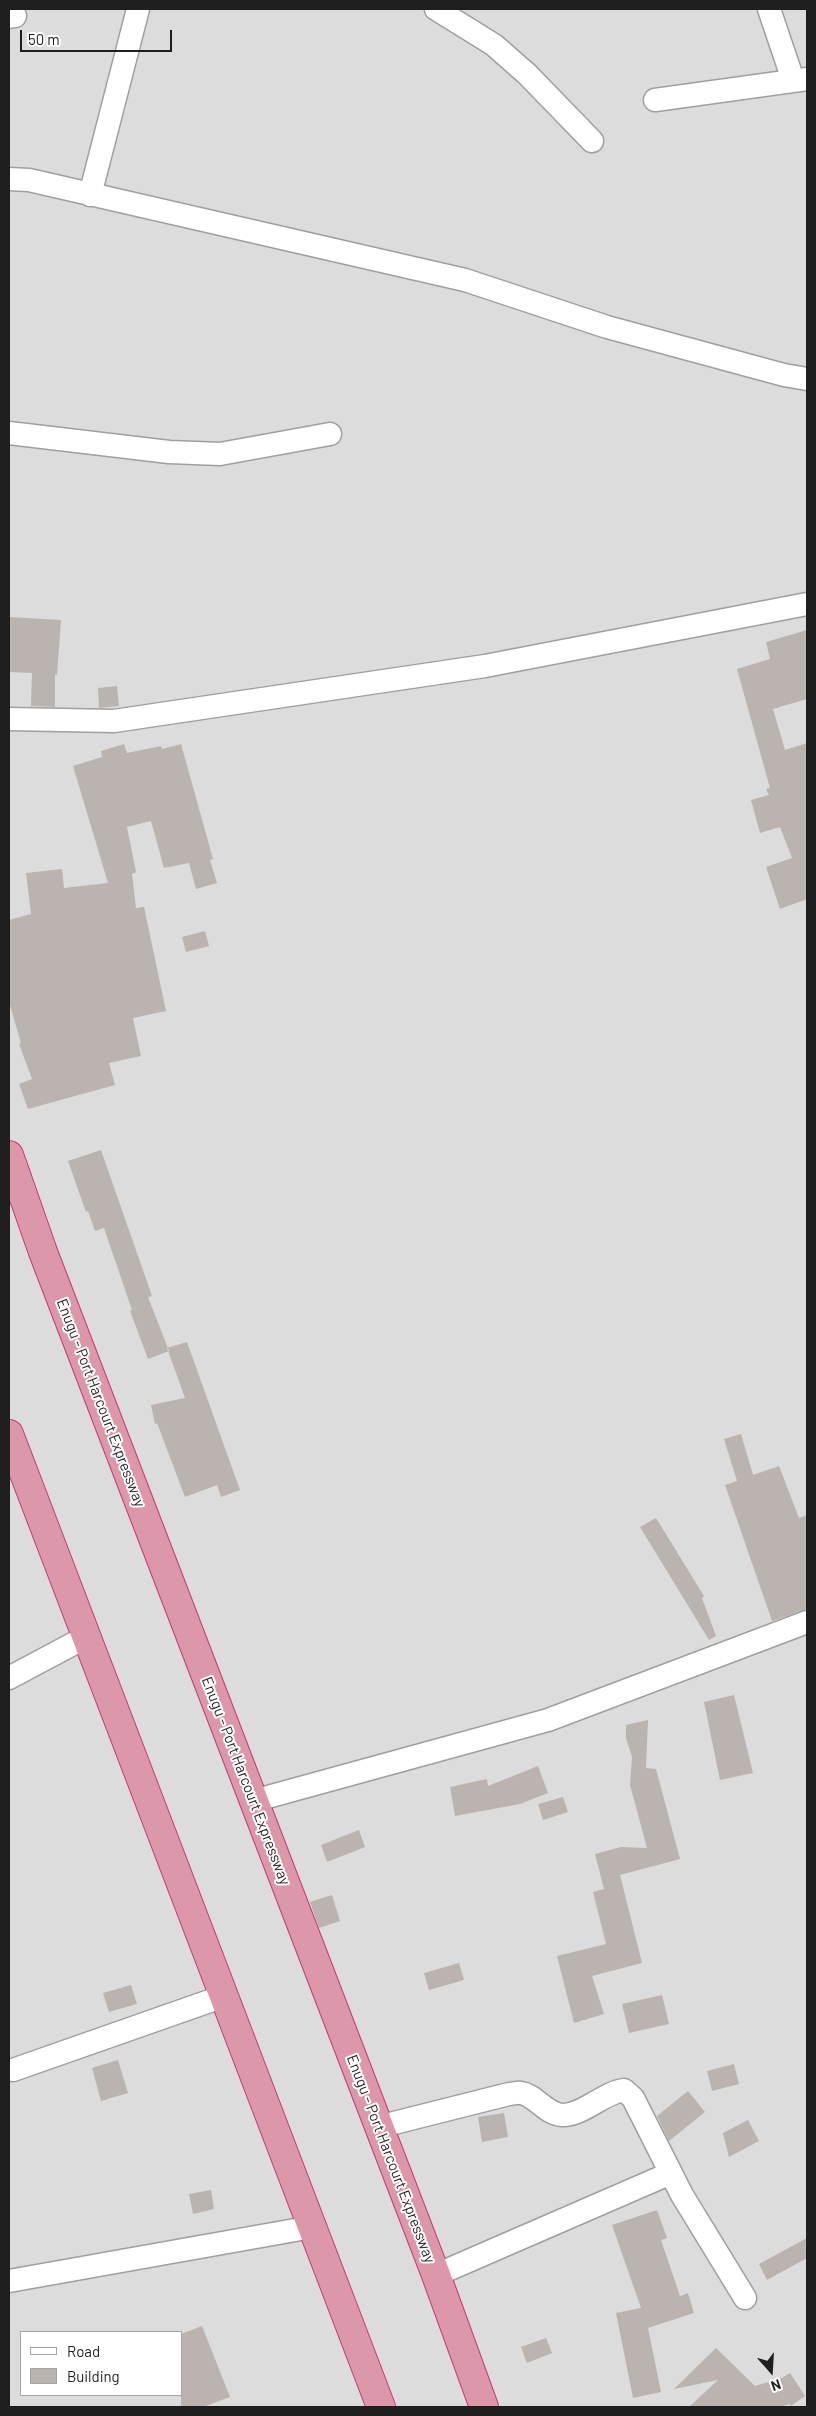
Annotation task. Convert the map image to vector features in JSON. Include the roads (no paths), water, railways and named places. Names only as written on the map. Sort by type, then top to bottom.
[{"type":"highway","name":"Enugu - Port Harcourt Expressway","points":[[9,1154],[47,1262],[436,2275],[484,2407]]},
{"type":"highway","points":[[9,1434],[381,2407]]},
{"type":"street","points":[[90,194],[138,9]]},
{"type":"street","points":[[436,9],[494,45],[528,74],[592,141]]},
{"type":"street","points":[[656,100],[800,79],[769,9]]},
{"type":"street","points":[[9,180],[29,180],[465,280],[607,327],[784,375],[807,379]]},
{"type":"street","points":[[9,433],[169,452],[220,454],[330,434]]},
{"type":"street","points":[[9,719],[114,721],[485,666],[807,604]]},
{"type":"street","points":[[253,1801],[548,1720],[807,1622]]},
{"type":"street","points":[[9,1678],[86,1637]]},
{"type":"street","points":[[13,2070],[224,1996]]},
{"type":"street","points":[[378,2127],[509,2094],[522,2093],[550,2112],[563,2115],[578,2110],[614,2092],[624,2090],[633,2098],[671,2173],[745,2298]]},
{"type":"street","points":[[436,2275],[671,2173]]},
{"type":"street","points":[[9,2281],[312,2228]]}]
